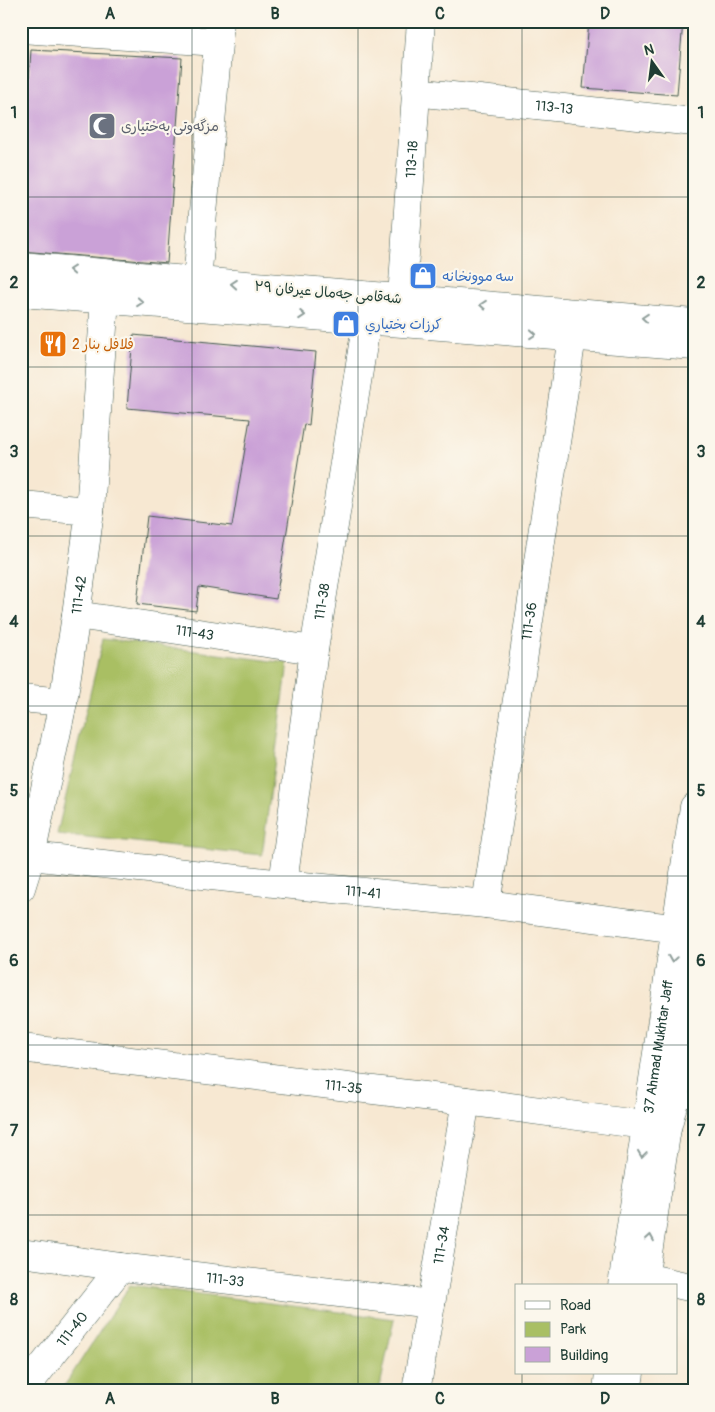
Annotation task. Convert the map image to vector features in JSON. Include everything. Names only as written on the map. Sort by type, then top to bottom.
[{"type":"street","points":[[22,21],[21,29],[219,32],[197,281]]},
{"type":"street","name":"113-18","points":[[402,298],[421,21]]},
{"type":"street","name":"113-13","points":[[415,92],[694,122]]},
{"type":"street","name":"شەقامی جەمال عیرفان ٣٩","points":[[21,266],[694,322]]},
{"type":"street","name":"شەقامی جەمال عیرفان ٣٩","points":[[21,293],[694,346]]},
{"type":"street","name":"111-42","points":[[21,888],[31,856],[62,702],[76,615],[90,511],[105,299]]},
{"type":"street","name":"111-38","points":[[283,884],[314,650],[366,320]]},
{"type":"street","name":"111-36","points":[[486,904],[572,337]]},
{"type":"street","points":[[21,505],[90,511]]},
{"type":"street","name":"111-43","points":[[76,615],[314,650]]},
{"type":"street","points":[[21,698],[62,702]]},
{"type":"street","name":"37 Ahmad Mukhtar Jaff","points":[[656,1127],[684,1100],[688,936],[694,806]]},
{"type":"street","name":"111-41","points":[[31,856],[486,904],[688,936]]},
{"type":"street","name":"37 Ahmad Mukhtar Jaff","points":[[637,1283],[656,1127],[688,936]]},
{"type":"street","name":"111-35","points":[[21,1048],[466,1101],[656,1127]]},
{"type":"street","name":"111-34","points":[[416,1391],[466,1101]]},
{"type":"street","name":"111-33","points":[[21,1253],[121,1267],[431,1304]]},
{"type":"street","name":"111-40","points":[[23,1391],[121,1267]]},
{"type":"street","points":[[678,1287],[694,1288]]},
{"type":"street","points":[[607,1391],[609,1374]]},
{"type":"street","points":[[627,1391],[630,1374]]},
{"type":"green space","points":[[103,639],[288,663],[262,855],[57,834]]},
{"type":"green space","points":[[130,1285],[394,1319],[379,1391],[61,1391]]},
{"type":"building","points":[[589,21],[683,21],[677,95],[583,88]]},
{"type":"building","name":"مزگەوتی بەختیاری","points":[[31,50],[182,58],[167,263],[21,251],[21,195]]},
{"type":"building","points":[[133,335],[316,352],[309,425],[304,424],[276,599],[199,587],[196,611],[137,604],[147,516],[232,526],[250,419],[127,408]]},
{"type":"place","name":"مزگەوتی بەختیاری","points":[[102,126]]},
{"type":"place","name":"سه موونخانه","points":[[423,276]]},
{"type":"place","name":"كرزات بختياري","points":[[346,324]]},
{"type":"place","name":"فلافل بنار 2","points":[[53,344]]}]
